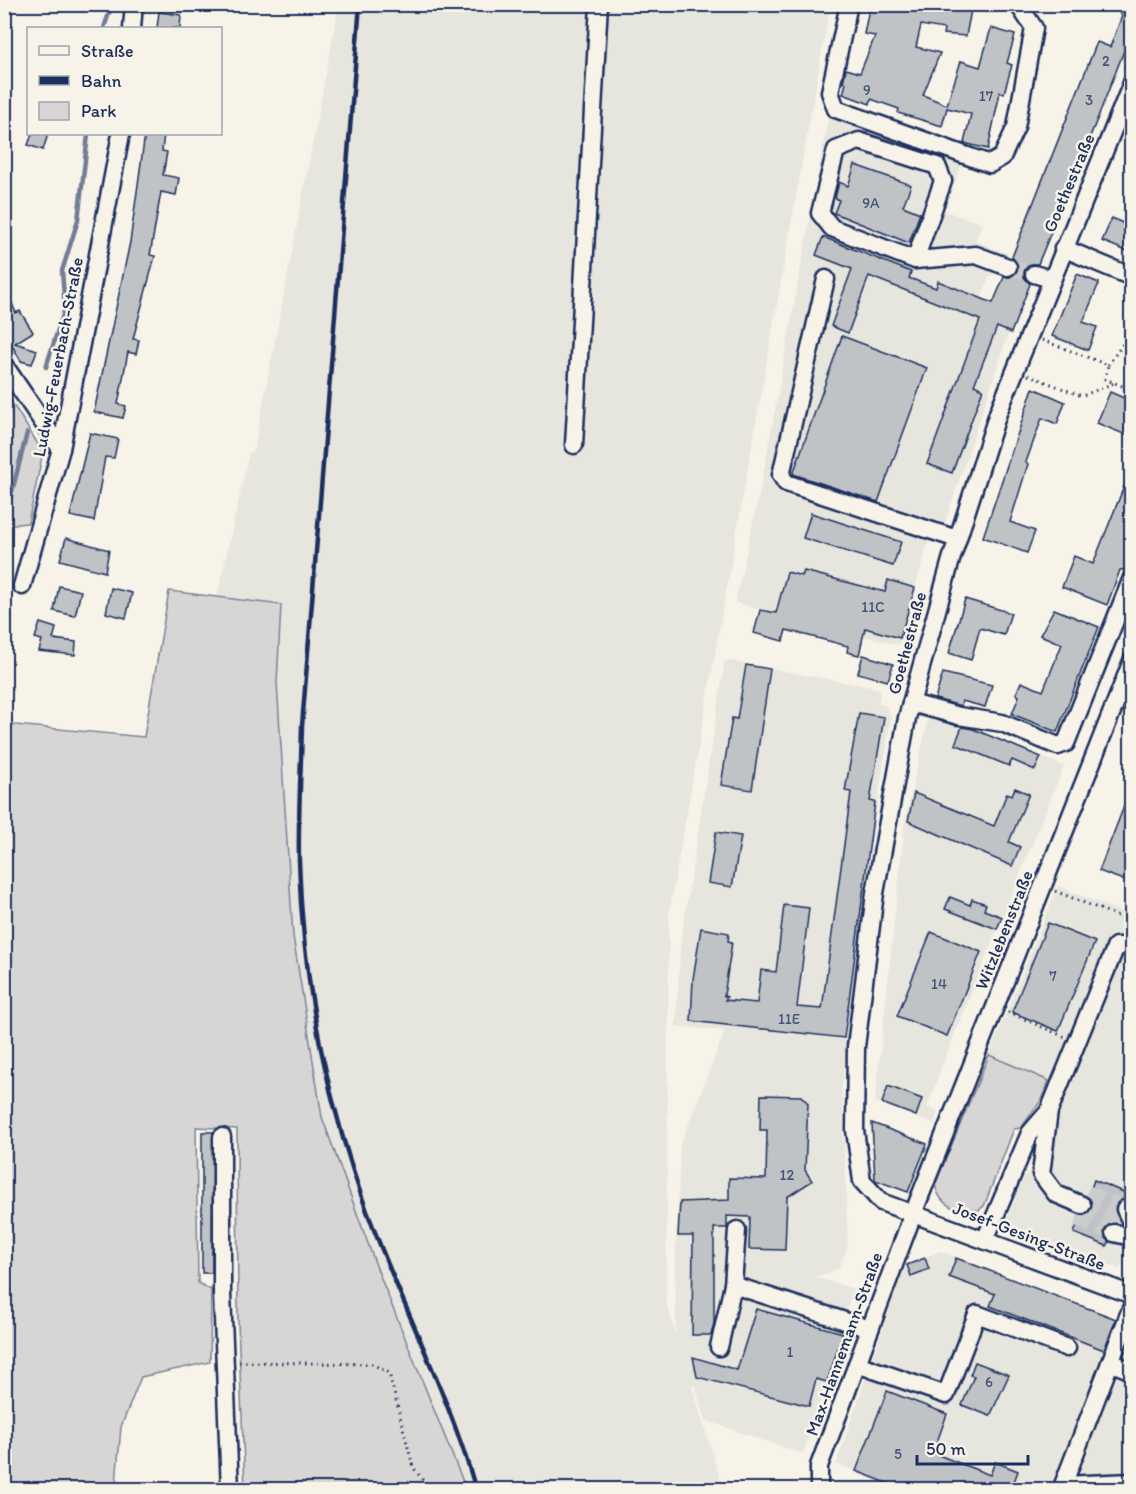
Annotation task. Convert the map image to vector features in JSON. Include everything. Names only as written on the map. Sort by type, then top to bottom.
[{"type":"street","points":[[132,27],[134,4]]},
{"type":"street","points":[[574,445],[599,4]]},
{"type":"street","points":[[849,4],[830,92],[836,109],[990,164],[1002,157],[1016,127],[1034,28],[1018,4]]},
{"type":"street","name":"Goethestraße","points":[[913,1214],[881,1202],[862,1181],[855,1131],[856,1047],[875,893],[911,703],[957,539],[1015,370],[1131,83]]},
{"type":"street","name":"Ludwig-Feuerbach-Straße","points":[[22,586],[61,449],[121,135]]},
{"type":"street","points":[[915,260],[943,181],[937,166],[859,141],[836,150],[820,213],[832,228],[915,260],[975,255],[1008,267]]},
{"type":"street","points":[[1063,248],[1131,277]]},
{"type":"street","points":[[1034,274],[1051,279]]},
{"type":"street","points":[[826,279],[781,475],[786,483],[957,539]]},
{"type":"street","points":[[4,365],[61,449]]},
{"type":"street","points":[[911,703],[959,716],[1002,723],[1058,746],[1066,743],[1131,578]]},
{"type":"street","name":"Witzlebenstraße","points":[[913,1214],[1131,661]]},
{"type":"street","points":[[1082,1206],[1056,1194],[1041,1174],[1049,1111],[1116,946],[1131,946]]},
{"type":"street","points":[[985,1240],[1030,1133],[1049,1111]]},
{"type":"street","points":[[222,1137],[222,1294],[230,1490]]},
{"type":"street","name":"Josef-Gesing-Straße","points":[[913,1214],[1131,1296]]},
{"type":"street","name":"Max-Hannemann-Straße","points":[[819,1490],[819,1466],[913,1214]]},
{"type":"street","points":[[1124,1224],[1131,1237]]},
{"type":"street","points":[[719,1347],[734,1285],[737,1230]]},
{"type":"street","points":[[734,1285],[870,1329]]},
{"type":"street","points":[[1131,1296],[1110,1362],[1063,1485],[1131,1482]]},
{"type":"street","points":[[857,1364],[946,1395],[977,1314],[1067,1348]]},
{"type":"street","points":[[1110,1362],[1131,1371]]},
{"type":"path","points":[[1131,331],[1108,365],[1105,379],[1131,390]]},
{"type":"path","points":[[1029,335],[1108,365]]},
{"type":"path","points":[[1015,370],[1082,396],[1114,383]]},
{"type":"path","points":[[1043,886],[1131,922]]},
{"type":"path","points":[[995,1007],[1077,1042]]},
{"type":"path","points":[[225,1362],[372,1364],[389,1373],[413,1467],[430,1490]]},
{"type":"shaded area","points":[[339,5],[830,5],[669,913],[666,1302],[676,1334],[675,1271],[680,1145],[725,1031],[676,1026],[680,947],[725,660],[881,689],[878,703],[885,705],[891,717],[870,851],[842,1085],[848,1246],[838,1269],[815,1277],[854,1289],[849,1301],[844,1332],[803,1454],[705,1420],[695,1386],[692,1386],[723,1489],[466,1489],[378,1271],[322,1117],[293,936],[277,683],[281,605],[217,598],[249,453],[254,451]]},
{"type":"shaded area","points":[[829,114],[963,159],[945,211],[982,224],[975,241],[1008,254],[1001,270],[989,277],[974,318],[1009,332],[944,525],[928,543],[899,645],[735,603],[761,486]]},
{"type":"shaded area","points":[[930,710],[1064,766],[927,1107],[938,1111],[934,1124],[875,1102],[905,821]]},
{"type":"shaded area","points":[[1058,886],[1131,916],[1132,1239],[1120,1269],[1005,1225],[1022,1180],[1048,1151],[1056,1129],[1040,1102],[1048,1081],[989,1055]]},
{"type":"shaded area","points":[[940,1251],[1131,1324],[1131,1489],[903,1489],[836,1464],[905,1265]]},
{"type":"green space","points":[[4,390],[43,452],[28,523],[5,525]]},
{"type":"green space","points":[[169,591],[281,605],[277,683],[293,936],[322,1117],[378,1271],[466,1489],[245,1489],[238,1324],[237,1129],[196,1127],[198,1283],[211,1290],[210,1362],[141,1377],[121,1427],[116,1483],[121,1489],[5,1489],[5,724],[144,737]]},
{"type":"green space","points":[[989,1055],[1049,1081],[1040,1102],[1021,1128],[1014,1129],[984,1206],[979,1210],[957,1209],[941,1199],[935,1185]]},
{"type":"building","points":[[870,4],[949,4],[971,10],[966,36],[943,34],[944,29],[921,25],[916,47],[940,53],[923,95],[947,105],[961,61],[980,67],[991,28],[1015,35],[1007,63],[1012,65],[1004,93],[1000,92],[988,149],[964,143],[971,114],[947,108],[942,126],[898,113],[899,109],[871,99],[870,104],[843,94],[846,69],[860,73],[875,36],[864,34]]},
{"type":"building","points":[[1112,4],[1131,4],[1131,33],[1098,117],[1038,264],[1031,264],[1024,270],[1024,277],[1030,284],[1011,333],[997,327],[974,385],[983,389],[952,473],[927,464],[980,320],[869,276],[848,333],[831,326],[852,269],[816,255],[823,237],[911,272],[909,278],[936,288],[938,281],[993,303],[1004,277],[1010,277],[1018,271],[1018,265],[1012,257],[1097,42],[1110,47],[1122,16]]},
{"type":"building","points":[[159,12],[181,15],[180,27],[157,27]]},
{"type":"building","points":[[32,135],[48,135],[43,150],[28,145]]},
{"type":"building","points":[[145,135],[164,135],[162,151],[167,152],[163,175],[179,178],[176,195],[161,192],[150,255],[155,256],[133,339],[139,340],[136,354],[128,352],[118,404],[126,406],[123,418],[94,412],[130,242]]},
{"type":"building","points":[[855,165],[911,185],[903,206],[920,213],[909,243],[834,213],[839,200],[835,198],[839,182],[848,186]]},
{"type":"building","points":[[1112,218],[1131,227],[1131,253],[1102,241]]},
{"type":"building","points":[[1077,274],[1099,283],[1083,322],[1097,327],[1088,350],[1052,336]]},
{"type":"building","points":[[4,284],[16,313],[20,311],[33,332],[15,343],[37,350],[32,364],[21,361],[4,332]]},
{"type":"building","points":[[842,336],[927,368],[878,502],[793,474]]},
{"type":"building","points":[[1033,388],[1065,402],[1057,424],[1042,418],[1026,462],[1028,464],[1010,522],[1035,531],[1027,553],[983,537]]},
{"type":"building","points":[[1110,392],[1131,401],[1131,437],[1097,423]]},
{"type":"building","points":[[90,433],[118,439],[114,458],[105,457],[94,521],[70,516]]},
{"type":"building","points":[[1131,469],[1131,559],[1128,569],[1120,570],[1107,605],[1062,587],[1074,556],[1093,564]]},
{"type":"building","points":[[811,513],[901,542],[893,566],[803,538]]},
{"type":"building","points":[[66,538],[109,550],[105,572],[60,560]]},
{"type":"building","points":[[804,571],[885,592],[888,580],[915,588],[900,638],[865,628],[859,655],[847,652],[848,646],[786,630],[783,641],[754,633],[760,610],[776,613],[787,572],[802,576]]},
{"type":"building","points":[[59,586],[81,591],[75,616],[54,611]]},
{"type":"building","points":[[111,588],[132,593],[126,618],[106,613]]},
{"type":"building","points":[[965,599],[1011,613],[1004,635],[980,628],[971,660],[949,653]]},
{"type":"building","points":[[1054,609],[1099,627],[1057,732],[1012,714],[1019,696],[1016,694],[1021,682],[1043,691],[1062,644],[1040,635]]},
{"type":"building","points":[[40,623],[56,628],[53,639],[76,642],[75,655],[39,651],[42,640],[35,638]]},
{"type":"building","points":[[863,655],[893,664],[888,681],[858,673]]},
{"type":"building","points":[[746,665],[770,669],[752,790],[721,785],[732,718],[737,719]]},
{"type":"building","points":[[943,673],[992,685],[985,707],[962,701],[961,706],[935,699]]},
{"type":"building","points":[[859,713],[884,717],[870,801],[875,802],[844,1038],[691,1021],[693,979],[701,928],[729,933],[728,941],[732,942],[725,1000],[757,1003],[761,970],[776,972],[784,905],[809,908],[797,1007],[822,1009],[851,792],[845,791]]},
{"type":"building","points":[[962,727],[973,729],[1041,757],[1035,770],[1012,760],[1009,766],[955,744]]},
{"type":"building","points":[[1015,788],[1029,794],[1009,842],[1020,847],[1012,866],[908,821],[914,793],[994,826],[1007,793],[1012,795]]},
{"type":"building","points":[[1131,788],[1131,883],[1099,871]]},
{"type":"building","points":[[716,832],[741,836],[732,887],[708,883]]},
{"type":"building","points":[[950,897],[970,905],[972,899],[986,904],[984,910],[1002,917],[997,929],[945,909]]},
{"type":"building","points":[[1048,923],[1095,942],[1058,1031],[1012,1012]]},
{"type":"building","points":[[931,932],[981,952],[947,1036],[897,1016]]},
{"type":"building","points":[[888,1086],[922,1099],[916,1116],[882,1103]]},
{"type":"building","points":[[761,1095],[801,1096],[808,1103],[805,1170],[812,1181],[787,1197],[785,1250],[749,1249],[750,1217],[727,1216],[727,1228],[714,1228],[714,1323],[711,1335],[692,1335],[693,1236],[678,1236],[680,1202],[729,1200],[729,1178],[766,1179],[767,1130],[760,1130]]},
{"type":"building","points":[[872,1123],[927,1144],[908,1192],[875,1180]]},
{"type":"building","points":[[202,1132],[213,1132],[212,1273],[202,1273]]},
{"type":"building","points":[[1094,1180],[1128,1194],[1126,1199],[1116,1203],[1117,1223],[1110,1223],[1104,1230],[1104,1237],[1109,1242],[1107,1246],[1074,1233],[1081,1215],[1088,1214],[1092,1209],[1092,1203],[1088,1197]]},
{"type":"building","points":[[925,1258],[929,1269],[911,1276],[907,1265]]},
{"type":"building","points":[[956,1258],[1116,1319],[1104,1350],[990,1306],[995,1294],[949,1277]]},
{"type":"building","points":[[756,1309],[843,1333],[827,1382],[816,1379],[809,1406],[697,1377],[693,1357],[737,1370]]},
{"type":"building","points":[[975,1362],[1009,1375],[990,1416],[962,1405],[974,1376],[970,1375]]},
{"type":"building","points":[[887,1391],[947,1414],[933,1453],[990,1475],[995,1462],[1018,1471],[1011,1490],[905,1490],[856,1471]]},
{"type":"waterway","points":[[104,27],[112,4]]},
{"type":"waterway","points":[[46,367],[65,308],[62,271],[78,220],[88,135]]},
{"type":"waterway","points":[[4,523],[27,433]]},
{"type":"tunnel","points":[[1008,267],[1034,274]]},
{"type":"tunnel","points":[[1087,1193],[1125,1209]]},
{"type":"tunnel","points":[[1082,1205],[1120,1221]]},
{"type":"tunnel","points":[[1077,1218],[1114,1233]]},
{"type":"railway","points":[[360,4],[302,726],[299,844],[304,941],[316,1021],[343,1139],[384,1255],[449,1410],[476,1490]]}]
